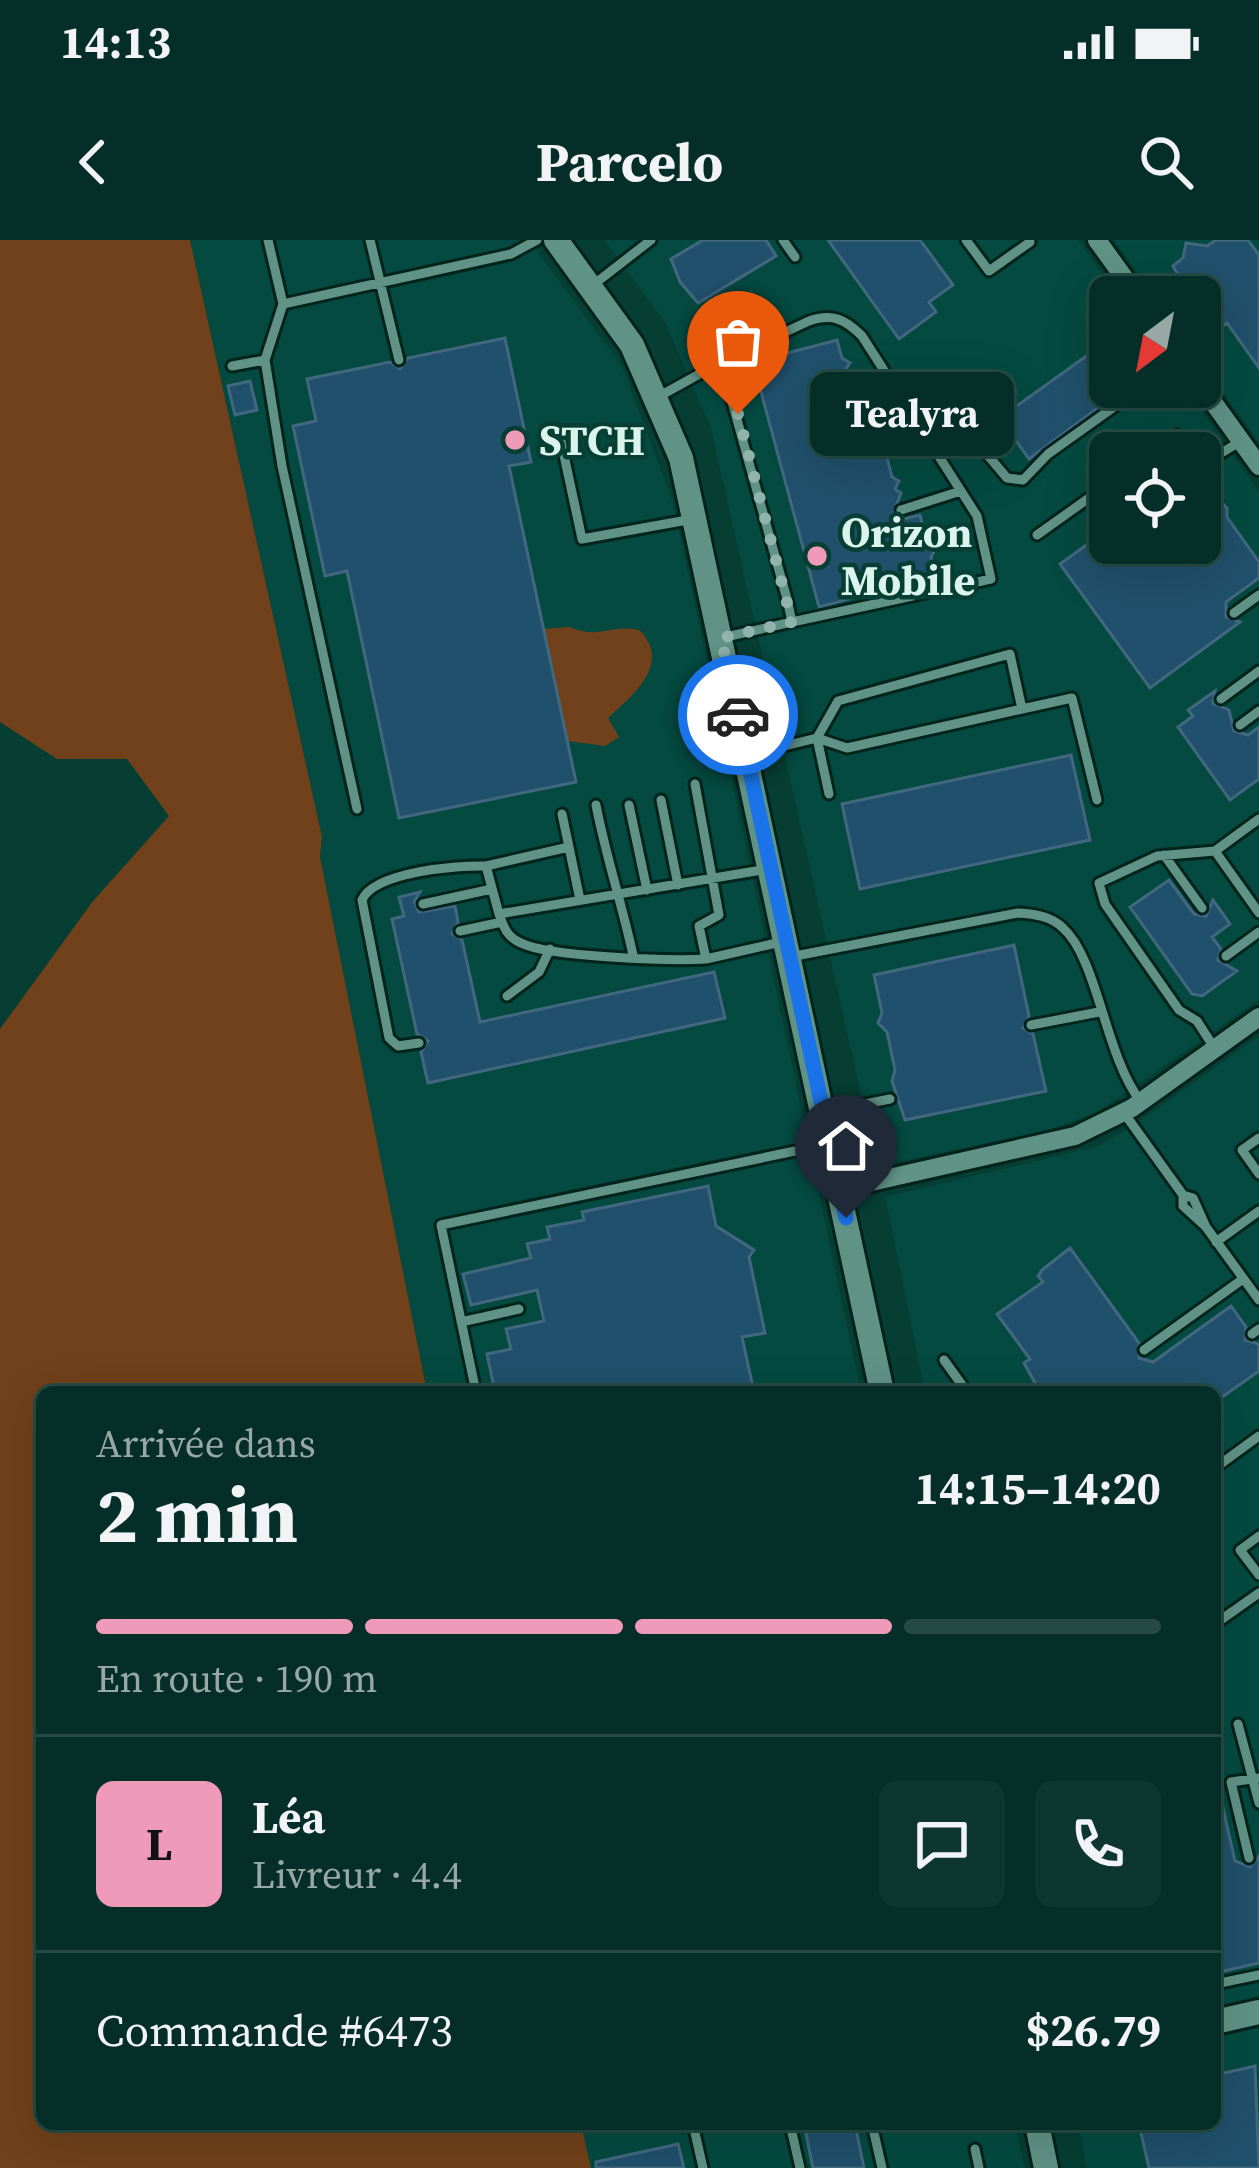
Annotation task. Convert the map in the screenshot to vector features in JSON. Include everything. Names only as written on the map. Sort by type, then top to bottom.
[{"type":"street","points":[[556,240],[593,285],[658,398],[697,518],[881,1386]]},
{"type":"street","points":[[1096,240],[1123,276]]},
{"type":"street","points":[[1217,408],[1259,466]]},
{"type":"street","points":[[840,1189],[1046,1145],[1132,1107],[1259,1017]]},
{"type":"street","points":[[1221,2021],[1259,2012]]},
{"type":"street","points":[[1038,2130],[1046,2168]]},
{"type":"lane","points":[[268,240],[283,304],[265,360],[282,466],[357,809]]},
{"type":"lane","points":[[370,240],[399,360]]},
{"type":"lane","points":[[283,304],[511,254],[537,240]]},
{"type":"lane","points":[[593,285],[651,240]]},
{"type":"lane","points":[[783,240],[795,257]]},
{"type":"lane","points":[[966,240],[989,271],[1030,240]]},
{"type":"lane","points":[[658,398],[809,321],[824,316],[843,321],[862,336],[980,524],[992,579],[721,638]]},
{"type":"lane","points":[[232,366],[265,360]]},
{"type":"lane","points":[[721,362],[792,622]]},
{"type":"lane","points":[[974,439],[1007,478],[1023,480],[1048,454],[1113,408]]},
{"type":"lane","points":[[559,432],[582,539],[697,518]]},
{"type":"lane","points":[[1221,453],[1241,441]]},
{"type":"lane","points":[[901,509],[961,491]]},
{"type":"lane","points":[[1037,536],[1089,498]]},
{"type":"lane","points":[[1234,613],[1259,595]]},
{"type":"lane","points":[[829,794],[817,739],[838,701],[1010,654],[1022,710]]},
{"type":"lane","points":[[1221,699],[1259,671]]},
{"type":"lane","points":[[747,755],[817,739],[848,748],[1072,698],[1097,800]]},
{"type":"lane","points":[[1240,725],[1259,711]]},
{"type":"lane","points":[[695,784],[719,915],[699,926],[706,959]]},
{"type":"lane","points":[[661,800],[678,884]]},
{"type":"lane","points":[[596,805],[610,880],[619,894],[633,955]]},
{"type":"lane","points":[[628,805],[647,890]]},
{"type":"lane","points":[[562,814],[580,901]]},
{"type":"lane","points":[[1215,1048],[1196,1021],[1179,1010],[1100,892],[1105,878],[1165,855],[1215,851],[1259,819]]},
{"type":"lane","points":[[419,1043],[398,1046],[389,1038],[365,929],[365,892],[376,883],[569,847]]},
{"type":"lane","points":[[1215,851],[1259,913]]},
{"type":"lane","points":[[1165,855],[1202,908]]},
{"type":"lane","points":[[486,866],[500,918],[525,946],[633,955],[657,962],[1036,915],[1066,930],[1079,952],[1132,1107],[1183,1196],[1183,1206],[1205,1227],[1259,1300]]},
{"type":"lane","points":[[460,932],[580,901],[772,868]]},
{"type":"lane","points":[[423,904],[492,889]]},
{"type":"lane","points":[[1226,956],[1259,932]]},
{"type":"lane","points":[[507,996],[539,972],[550,949]]},
{"type":"lane","points":[[1031,1025],[1099,1012]]},
{"type":"lane","points":[[823,1112],[890,1099]]},
{"type":"lane","points":[[1259,1138],[1242,1150],[1259,1174]]},
{"type":"lane","points":[[475,1386],[441,1225],[829,1144]]},
{"type":"lane","points":[[1216,1242],[1259,1211]]},
{"type":"lane","points":[[1144,1350],[1243,1279]]},
{"type":"lane","points":[[461,1322],[518,1310]]},
{"type":"lane","points":[[944,1360],[963,1386]]},
{"type":"lane","points":[[1221,1464],[1259,1436]]},
{"type":"lane","points":[[1259,1536],[1240,1550],[1259,1575]]},
{"type":"lane","points":[[1221,1620],[1259,1593]]},
{"type":"lane","points":[[1238,1724],[1259,1803]]},
{"type":"lane","points":[[1249,1858],[1231,1782],[1256,1778]]},
{"type":"lane","points":[[1221,1983],[1259,1976]]},
{"type":"lane","points":[[688,2168],[703,2166],[694,2130]]},
{"type":"lane","points":[[791,2130],[800,2168]]},
{"type":"lane","points":[[873,2130],[882,2168]]},
{"type":"lane","points":[[975,2149],[979,2168]]},
{"type":"shaded area","points":[[0,240],[190,240],[322,837],[320,857],[426,1386],[36,1386],[36,2130],[582,2130],[591,2168],[0,2168],[0,1029],[93,901],[169,816],[127,759],[57,759],[0,722]]},
{"type":"shaded area","points":[[190,240],[529,240],[622,366],[673,502],[860,1386],[426,1386],[320,857],[322,837]]},
{"type":"shaded area","points":[[604,240],[1078,240],[1104,276],[1089,276],[1089,408],[1199,408],[1216,432],[1089,432],[1089,564],[1221,564],[1221,439],[1259,492],[1259,1000],[1096,1113],[1043,1132],[877,1166],[711,429],[665,322]]},
{"type":"shaded area","points":[[1114,240],[1259,240],[1259,442],[1221,389],[1221,276],[1140,276]]},
{"type":"shaded area","points":[[569,627],[588,632],[638,630],[652,651],[642,684],[608,718],[619,737],[605,746],[567,741],[544,629]]},
{"type":"shaded area","points":[[1259,1036],[1259,1998],[1221,2006],[1221,1386],[924,1386],[885,1197],[1095,1147],[1133,1126]]},
{"type":"shaded area","points":[[1259,2028],[1259,2168],[1087,2168],[1079,2130],[1221,2130],[1221,2037]]},
{"type":"shaded area","points":[[582,2130],[1016,2130],[1025,2168],[591,2168]]},
{"type":"building","points":[[703,240],[766,240],[776,256],[698,303],[680,282],[671,259]]},
{"type":"building","points":[[828,240],[920,240],[953,285],[929,302],[936,312],[899,339]]},
{"type":"building","points":[[1216,240],[1248,240],[1259,255],[1259,368],[1227,323],[1221,327],[1221,276],[1179,276],[1173,266],[1183,258],[1186,243],[1207,246]]},
{"type":"building","points":[[505,338],[531,462],[509,466],[576,782],[399,818],[347,571],[325,576],[293,426],[316,421],[307,379],[390,362],[400,369],[408,358]]},
{"type":"building","points":[[837,340],[842,358],[850,363],[845,370],[853,374],[848,381],[853,400],[870,395],[876,415],[883,419],[879,427],[886,431],[882,438],[892,477],[899,481],[895,489],[901,493],[893,514],[904,519],[920,515],[925,534],[933,538],[928,546],[935,550],[931,557],[936,576],[819,607],[753,362]]},
{"type":"building","points":[[1089,354],[1089,408],[1098,408],[1029,459],[1000,418]]},
{"type":"building","points":[[250,381],[257,410],[235,415],[228,386]]},
{"type":"building","points":[[1221,502],[1259,562],[1259,578],[1226,602],[1226,617],[1240,622],[1150,688],[1060,564],[1089,543],[1089,564],[1221,564]]},
{"type":"building","points":[[1215,691],[1213,703],[1229,710],[1234,731],[1248,735],[1259,727],[1259,779],[1230,800],[1178,727],[1193,716],[1188,710]]},
{"type":"building","points":[[1071,755],[1090,840],[860,889],[842,804]]},
{"type":"building","points":[[1169,880],[1194,914],[1206,916],[1213,900],[1230,924],[1212,937],[1221,949],[1218,960],[1237,971],[1202,996],[1192,994],[1130,907]]},
{"type":"building","points":[[420,892],[414,902],[419,912],[455,906],[458,922],[452,934],[462,940],[480,1022],[714,972],[725,1018],[428,1083],[421,1052],[428,1041],[417,1034],[392,919],[404,916],[399,897]]},
{"type":"building","points":[[1014,945],[1029,1016],[1023,1028],[1033,1034],[1046,1091],[905,1120],[892,1081],[895,1070],[887,1032],[878,1023],[882,1013],[874,975]]},
{"type":"building","points":[[708,1186],[716,1226],[754,1250],[749,1257],[765,1333],[742,1337],[753,1386],[494,1386],[487,1354],[511,1349],[506,1329],[544,1321],[537,1290],[471,1305],[463,1274],[531,1258],[527,1244],[550,1239],[547,1227],[584,1220],[582,1212]]},
{"type":"building","points":[[1070,1248],[1139,1343],[1139,1358],[1153,1362],[1231,1306],[1246,1327],[1245,1340],[1259,1344],[1259,1371],[1221,1398],[1221,1386],[1037,1386],[1024,1363],[1030,1359],[997,1314],[1043,1282],[1038,1276]]},
{"type":"building","points":[[1221,1799],[1235,1861],[1250,1867],[1259,1856],[1259,1963],[1221,1972]]},
{"type":"building","points":[[1255,2066],[1259,2168],[1149,2168],[1140,2130],[1221,2130],[1221,2074]]},
{"type":"building","points":[[805,2130],[856,2130],[864,2168],[813,2168]]},
{"type":"building","points":[[678,2144],[684,2168],[596,2168],[596,2162]]},
{"type":"way so far","points":[[738,414],[792,622],[721,638],[738,715]]},
{"type":"place","name":"Tealyra","points":[[738,414]]},
{"type":"place","name":"STCH","points":[[515,440]]},
{"type":"place","name":"Orizon Mobile","points":[[817,556]]},
{"type":"route","points":[[738,715],[846,1218]]}]
